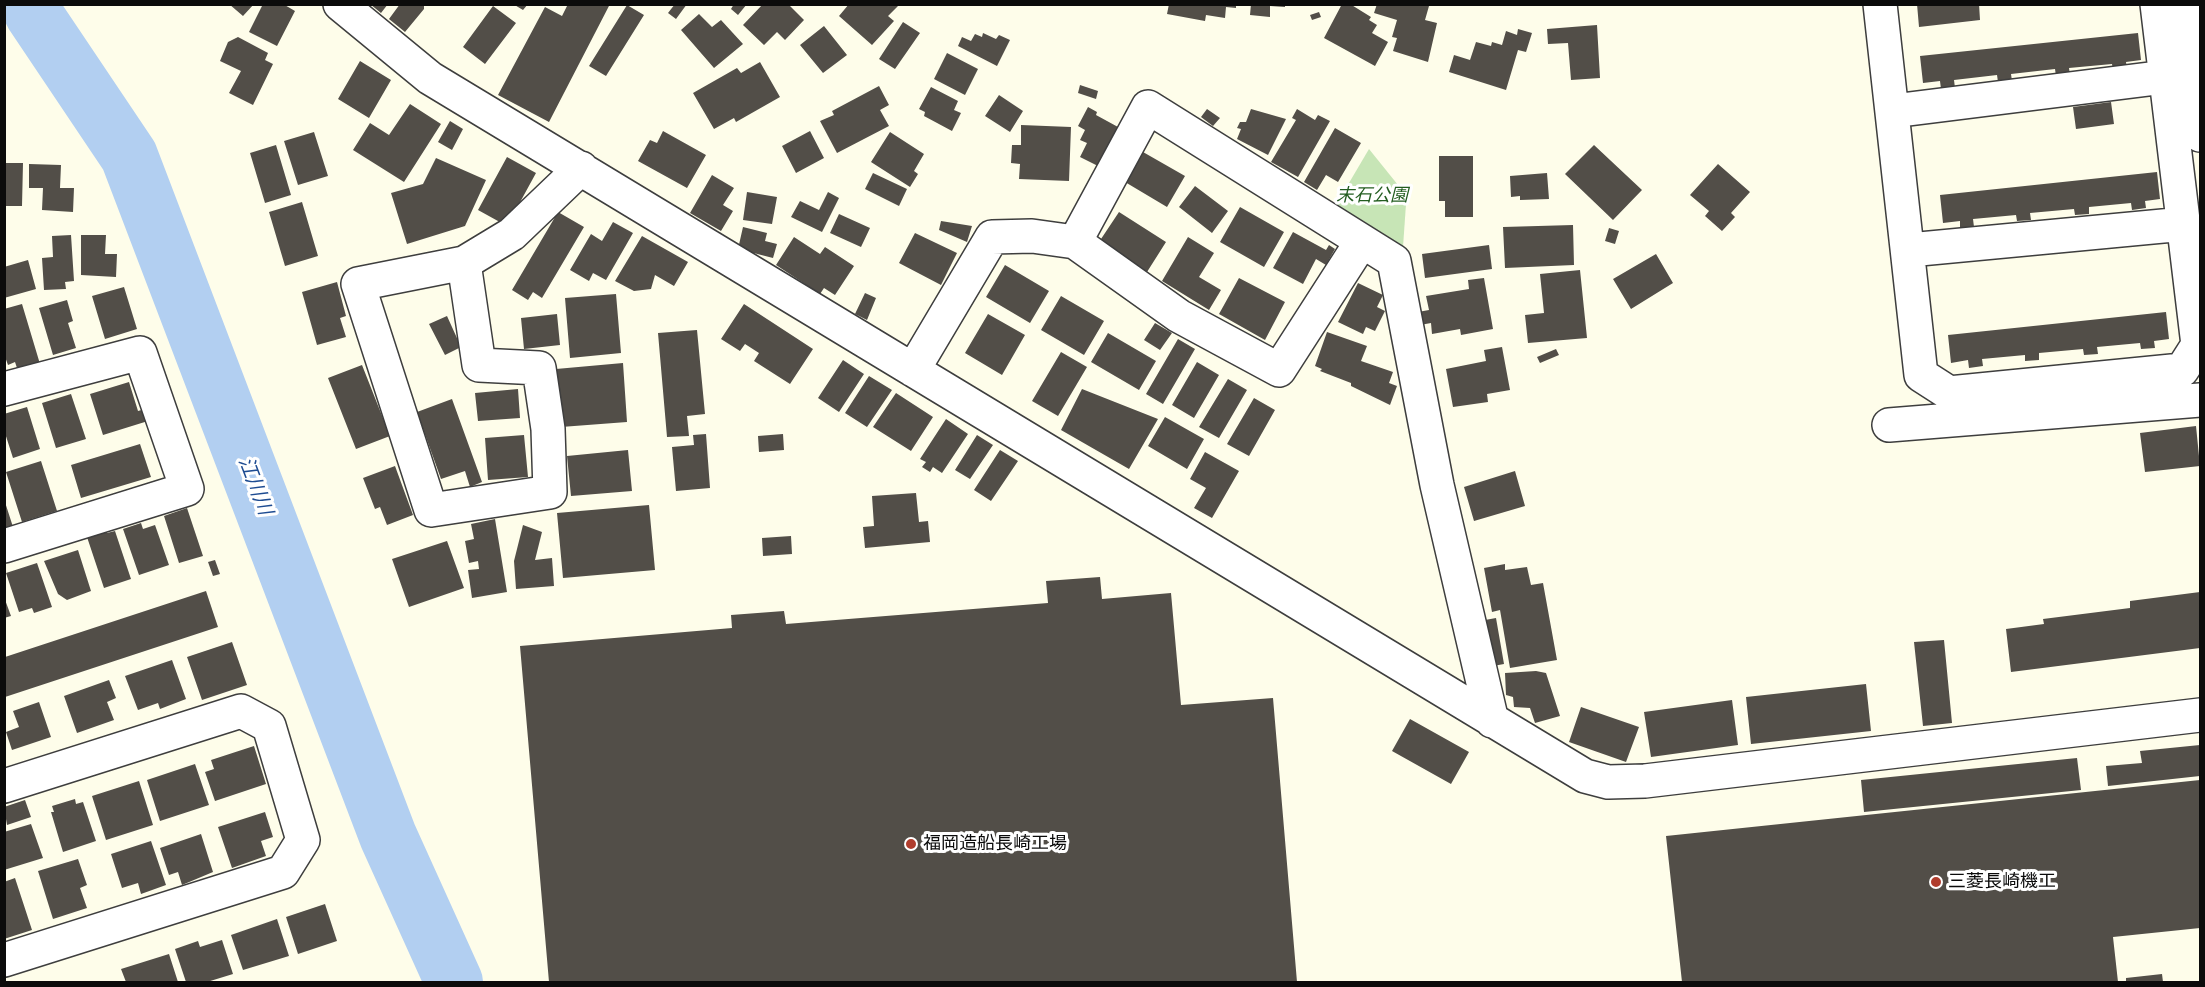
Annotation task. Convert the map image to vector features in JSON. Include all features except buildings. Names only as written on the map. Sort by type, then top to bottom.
[{"type":"street","points":[[340,4],[430,78],[1585,776],[1608,783],[1645,781],[1981,743],[2200,715]]},
{"type":"street","points":[[1880,4],[1909,250],[1921,375],[1949,393],[2182,369],[2198,345],[2157,4]]},
{"type":"street","points":[[2184,4],[2195,39],[2200,135]]},
{"type":"street","points":[[1893,111],[2165,77]]},
{"type":"street","points":[[1075,242],[1148,107],[1394,261],[1437,485],[1492,721]]},
{"type":"street","points":[[464,263],[479,365],[540,368],[548,429],[550,492],[432,510],[358,284],[464,263],[512,234],[581,168]]},
{"type":"street","points":[[1909,250],[2184,224]]},
{"type":"street","points":[[913,370],[992,237],[1032,236],[1075,242],[1179,316],[1279,370],[1362,241]]},
{"type":"street","points":[[4,389],[140,353],[187,489],[4,546]]},
{"type":"street","points":[[1889,425],[2200,400]]},
{"type":"street","points":[[4,786],[242,711],[269,726],[303,840],[284,872],[4,960]]},
{"type":"green space","name":"末石公園","points":[[1369,149],[1398,185],[1406,204],[1403,247],[1336,205]]},
{"type":"waterway","name":"江川川","points":[[31,4],[33,13],[129,156],[388,836],[454,982]]},
{"type":"place","name":"福岡造船長崎工場","points":[[911,844]]},
{"type":"place","name":"三菱長崎機工","points":[[1936,882]]}]
